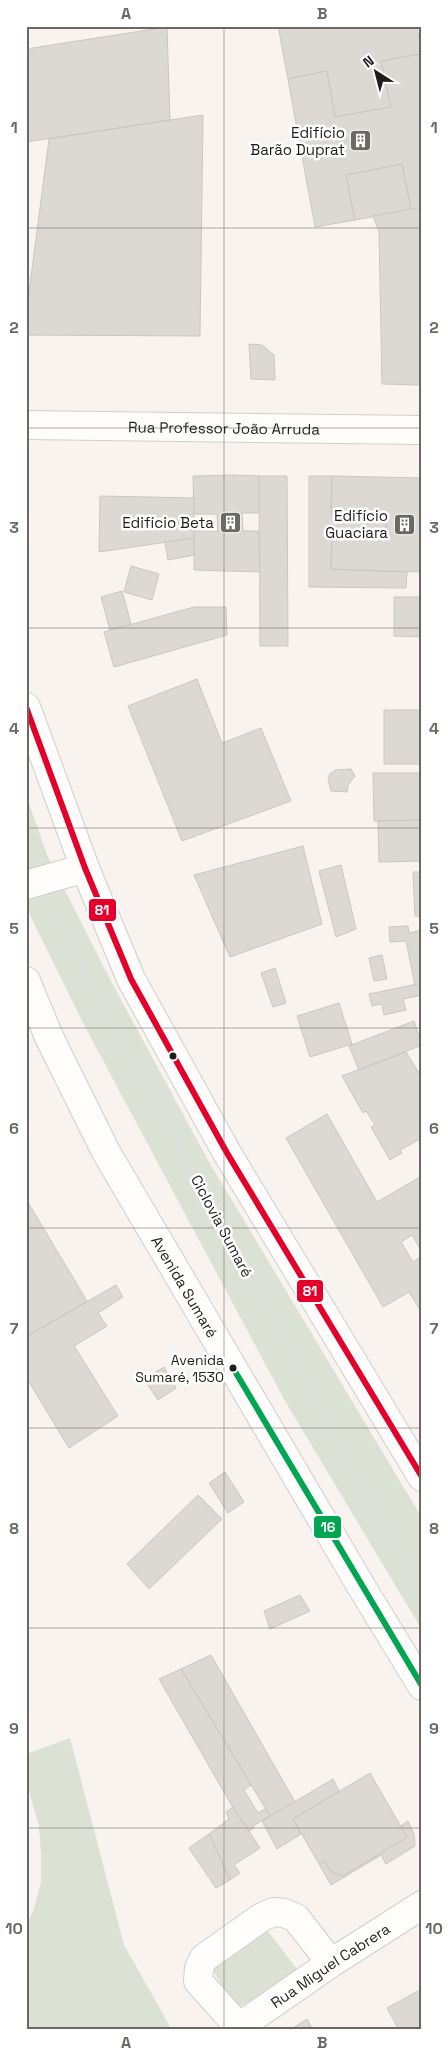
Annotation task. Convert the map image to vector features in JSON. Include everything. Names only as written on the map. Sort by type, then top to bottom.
[{"type":"main road","name":"Rua Professor João Arruda","points":[[26,425],[422,430]]},
{"type":"main road","points":[[26,707],[84,868],[131,979],[227,1153],[422,1477]]},
{"type":"main road","points":[[32,884],[84,868]]},
{"type":"main road","name":"Avenida Sumaré","points":[[26,981],[38,1031],[106,1152],[356,1578],[422,1686]]},
{"type":"main road","name":"Rua Miguel Cabrera","points":[[331,1963],[296,1918],[284,1913],[274,1912],[262,1917],[204,1958],[199,1968],[198,1981],[239,2027],[331,1963],[422,1905]]},
{"type":"path","name":"Ciclovia Sumaré","points":[[32,884],[422,1597]]},
{"type":"shaded area","points":[[26,795],[47,855],[113,985],[209,1162],[422,1518],[422,1630],[285,1401],[83,1023],[26,907]]},
{"type":"shaded area","points":[[70,1738],[124,1945],[172,2030],[26,2030],[26,1925],[34,1909],[41,1882],[41,1855],[39,1826],[26,1781],[26,1754]]},
{"type":"shaded area","points":[[261,1922],[303,1977],[236,2008],[206,1959]]},
{"type":"building","points":[[278,26],[417,26],[421,54],[381,61],[391,107],[335,117],[327,71],[288,79]]},
{"type":"building","points":[[167,27],[170,120],[26,142],[26,49]]},
{"type":"building","name":"Edifício Barão Duprat","points":[[421,54],[422,207],[411,210],[402,164],[346,175],[355,220],[315,227],[288,79],[327,71],[335,117],[391,107],[381,61]]},
{"type":"building","points":[[203,115],[200,336],[26,335],[26,315],[49,139]]},
{"type":"building","points":[[402,164],[411,210],[355,220],[346,175]]},
{"type":"building","points":[[422,207],[422,385],[382,384],[379,232],[373,216]]},
{"type":"building","points":[[249,344],[262,345],[274,355],[275,380],[251,379]]},
{"type":"building","name":"Edifício Beta","points":[[193,476],[259,476],[260,513],[242,513],[243,531],[259,531],[260,572],[194,570],[194,531],[218,531],[217,514],[194,514]]},
{"type":"building","points":[[259,476],[287,476],[288,646],[260,646]]},
{"type":"building","points":[[309,476],[332,476],[331,515],[386,516],[386,533],[332,532],[331,569],[407,572],[406,588],[309,587]]},
{"type":"building","name":"Edifício Guaciara","points":[[332,476],[422,478],[422,572],[331,569],[332,532],[386,533],[386,516],[331,515]]},
{"type":"building","points":[[100,496],[194,498],[194,538],[99,552]]},
{"type":"building","points":[[194,538],[194,555],[168,560],[165,542]]},
{"type":"building","points":[[131,566],[159,574],[152,600],[124,592]]},
{"type":"building","points":[[122,591],[131,624],[110,630],[101,597]]},
{"type":"building","points":[[394,597],[422,597],[422,637],[394,636]]},
{"type":"building","points":[[194,607],[226,607],[227,635],[114,667],[104,632]]},
{"type":"building","points":[[197,679],[222,743],[261,728],[291,801],[182,841],[128,706]]},
{"type":"building","points":[[384,710],[422,710],[422,764],[384,764]]},
{"type":"building","points":[[351,769],[355,776],[348,785],[347,792],[331,791],[328,778],[330,774],[335,770]]},
{"type":"building","points":[[373,773],[422,773],[422,820],[374,821]]},
{"type":"building","points":[[422,820],[422,861],[379,862],[378,821]]},
{"type":"building","points":[[303,846],[322,924],[230,957],[194,875]]},
{"type":"building","points":[[341,865],[356,929],[336,937],[319,871]]},
{"type":"building","points":[[413,872],[422,872],[422,916],[415,916]]},
{"type":"building","points":[[408,926],[409,933],[422,930],[422,983],[415,985],[406,941],[390,942],[389,927]]},
{"type":"building","points":[[382,955],[387,979],[374,981],[369,958]]},
{"type":"building","points":[[275,968],[286,1003],[273,1007],[261,973]]},
{"type":"building","points":[[422,983],[422,995],[403,999],[406,1010],[384,1015],[382,1004],[372,1006],[369,994]]},
{"type":"building","points":[[339,1003],[352,1044],[310,1057],[297,1016]]},
{"type":"building","points":[[414,1021],[422,1045],[359,1070],[349,1046]]},
{"type":"building","points":[[406,1052],[422,1078],[422,1138],[400,1150],[402,1153],[390,1160],[371,1127],[375,1125],[366,1111],[363,1113],[342,1076]]},
{"type":"building","points":[[327,1114],[377,1202],[422,1176],[422,1252],[412,1235],[401,1242],[413,1262],[422,1256],[422,1313],[409,1292],[383,1307],[286,1138]]},
{"type":"building","points":[[26,1199],[87,1301],[26,1337]]},
{"type":"building","points":[[116,1285],[123,1297],[98,1313],[107,1326],[74,1346],[118,1416],[69,1448],[26,1377],[26,1337]]},
{"type":"building","points":[[164,1367],[176,1388],[158,1400],[144,1379]]},
{"type":"building","points":[[225,1472],[244,1502],[228,1513],[209,1483]]},
{"type":"building","points":[[198,1495],[222,1519],[149,1589],[127,1564]]},
{"type":"building","points":[[300,1595],[310,1611],[270,1629],[264,1611]]},
{"type":"building","points":[[211,1655],[295,1802],[270,1816],[181,1669]]},
{"type":"building","points":[[181,1669],[251,1785],[244,1790],[258,1813],[265,1809],[270,1816],[253,1826],[254,1828],[249,1831],[232,1806],[159,1679]]},
{"type":"building","points":[[370,1773],[407,1837],[343,1876],[338,1875],[330,1870],[324,1861],[319,1864],[293,1819]]},
{"type":"building","points":[[333,1779],[339,1791],[293,1819],[301,1834],[277,1849],[262,1821]]},
{"type":"building","points":[[233,1807],[260,1848],[234,1865],[240,1873],[230,1880],[209,1834],[229,1819],[226,1812]]},
{"type":"building","points":[[408,1821],[414,1834],[415,1846],[386,1864],[381,1855],[331,1885],[319,1864],[324,1861],[332,1873],[343,1876],[407,1837],[401,1826]]},
{"type":"building","points":[[209,1834],[230,1880],[216,1888],[189,1848]]},
{"type":"building","points":[[422,1989],[422,2030],[399,2030],[387,2008]]},
{"type":"building","points":[[307,2019],[313,2030],[290,2030]]},
{"type":"transit line","name":"81","points":[[26,707],[85,868],[131,979],[227,1153],[422,1477]]},
{"type":"transit line","name":"16","points":[[233,1368],[422,1686]]},
{"type":"place","name":"Edifício Barão Duprat","points":[[361,141]]},
{"type":"place","name":"Edifício Beta","points":[[230,522]]},
{"type":"place","name":"Edifício Guaciara","points":[[404,524]]},
{"type":"place","name":"Avenida Sumaré, 1530","points":[[233,1368]]}]
